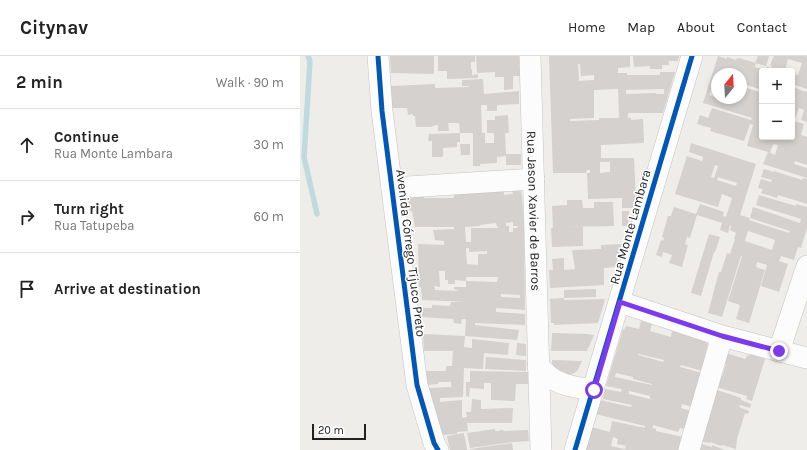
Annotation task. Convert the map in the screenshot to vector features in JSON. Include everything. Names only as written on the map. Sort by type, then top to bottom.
[{"type":"street","name":"Avenida Córrego Tijuco Preto","points":[[378,56],[382,111],[417,385],[434,443],[438,450]]},
{"type":"street","name":"Rua Jason Xavier de Barros","points":[[530,56],[541,450]]},
{"type":"street","name":"Rua Monte Lambara","points":[[575,450],[692,56]]},
{"type":"street","points":[[392,188],[534,179]]},
{"type":"street","points":[[779,351],[807,266]]},
{"type":"street","points":[[620,302],[722,336],[807,358]]},
{"type":"street","points":[[688,450],[722,336]]},
{"type":"street","points":[[538,366],[550,378],[561,383],[578,388],[594,390]]},
{"type":"building","points":[[390,56],[434,56],[434,74],[391,73]]},
{"type":"building","points":[[438,56],[475,56],[475,62],[471,62],[471,69],[472,75],[478,74],[478,78],[447,79],[447,71],[438,71]]},
{"type":"building","points":[[476,56],[519,56],[520,76],[513,76],[513,89],[504,90],[504,77],[495,77],[495,72],[477,73]]},
{"type":"building","points":[[549,56],[630,56],[630,67],[618,68],[618,73],[627,73],[627,75],[660,75],[660,72],[675,72],[663,113],[628,113],[628,118],[631,118],[631,120],[643,119],[644,143],[601,145],[601,158],[634,158],[636,200],[633,208],[622,208],[622,198],[588,199],[587,173],[590,173],[590,170],[587,170],[586,173],[553,173]],"holes":[[[578,64],[580,64],[581,76],[594,75],[594,80],[579,81]],[[618,89],[619,118],[599,118],[599,120],[570,121],[570,119],[594,118],[594,90]],[[664,89],[664,94],[626,94],[626,90]],[[600,162],[610,162],[610,172],[600,173]]]},
{"type":"building","points":[[633,56],[679,56],[678,61],[669,61],[669,65],[662,65],[662,69],[650,69],[650,66],[634,67]]},
{"type":"building","points":[[718,56],[736,60],[739,58],[756,63],[755,67],[759,68],[759,89],[747,85],[747,68],[714,68]]},
{"type":"building","points":[[758,56],[769,56],[766,66],[755,63]]},
{"type":"building","points":[[774,56],[807,56],[807,89],[795,85],[795,74],[798,75],[802,63],[788,59],[786,68],[771,68],[772,66],[770,65]]},
{"type":"building","points":[[711,78],[711,89],[709,95],[711,96],[711,104],[747,104],[747,88],[759,92],[759,140],[795,140],[795,121],[804,124],[801,135],[807,137],[807,165],[795,161],[794,164],[807,168],[807,178],[763,164],[768,152],[747,146],[753,125],[750,124],[744,141],[710,131],[711,128],[697,124],[700,115],[708,118],[712,108],[751,120],[752,118],[703,103]],"holes":[[[773,144],[778,145],[775,155],[770,153]]]},
{"type":"building","points":[[483,79],[484,94],[519,91],[519,104],[497,105],[497,111],[487,111],[487,105],[481,105],[482,133],[485,133],[485,143],[494,143],[494,133],[505,133],[506,154],[521,154],[521,165],[506,165],[506,156],[497,157],[497,163],[473,166],[473,133],[460,133],[459,123],[448,123],[449,131],[438,131],[438,125],[432,127],[416,127],[415,116],[413,116],[413,114],[408,115],[407,108],[391,108],[391,86],[435,84],[435,88],[469,87],[462,86],[462,80]]},
{"type":"building","points":[[795,88],[807,92],[807,122],[801,120],[804,110],[799,108],[795,118]]},
{"type":"building","points":[[508,115],[509,133],[487,133],[487,120],[495,120],[495,116]]},
{"type":"building","points":[[460,133],[460,142],[457,142],[457,147],[443,148],[443,157],[432,157],[432,141],[428,141],[429,134]]},
{"type":"building","points":[[691,143],[756,164],[740,215],[750,218],[753,207],[800,223],[801,219],[756,205],[759,195],[796,206],[796,204],[807,207],[807,228],[801,248],[798,247],[794,260],[781,256],[779,261],[788,264],[779,292],[761,286],[767,265],[757,262],[756,267],[765,270],[749,323],[736,319],[740,305],[728,301],[742,256],[722,317],[708,313],[719,272],[721,272],[727,253],[730,254],[735,239],[736,233],[730,230],[730,225],[728,233],[720,230],[722,223],[697,215],[690,238],[687,237],[685,244],[688,245],[682,267],[669,263],[672,255],[663,252],[662,257],[656,255],[661,240],[663,241],[664,238],[662,237],[668,216],[671,216],[674,207],[696,214],[700,204],[724,212],[723,216],[726,217],[732,198],[722,194],[718,207],[675,194],[687,156],[702,161],[703,157],[689,152]],"holes":[[[715,165],[718,166],[714,178],[711,177]],[[718,177],[737,183],[736,186],[717,180]],[[750,218],[790,231],[789,233],[749,220]],[[748,231],[775,240],[772,250],[745,241]]]},
{"type":"building","points":[[460,144],[470,144],[470,155],[461,155]]},
{"type":"building","points":[[764,169],[802,180],[803,178],[807,179],[807,204],[778,195],[777,198],[761,193],[763,189],[758,188],[761,179],[771,182],[772,180],[761,177]]},
{"type":"building","points":[[504,189],[504,195],[513,194],[512,191],[521,191],[524,225],[525,310],[496,308],[496,312],[525,314],[525,325],[475,323],[475,325],[519,330],[517,340],[465,336],[466,319],[462,319],[461,324],[454,323],[453,319],[422,317],[421,307],[432,308],[432,305],[450,306],[451,302],[467,302],[422,300],[421,287],[419,287],[418,244],[444,245],[444,241],[435,240],[433,230],[454,229],[454,227],[415,227],[412,211],[410,211],[408,197],[424,196],[424,198],[454,198],[454,194]],"holes":[[[513,222],[513,226],[518,226],[517,228],[513,228],[513,232],[509,232],[509,226],[506,226],[506,223]],[[496,223],[498,228],[471,228],[471,242],[466,242],[465,227]],[[466,248],[469,248],[469,252],[487,251],[487,254],[478,254],[478,265],[467,264]],[[439,271],[445,271],[445,280],[448,280],[448,284],[455,284],[455,280],[466,281],[466,287],[454,287],[454,289],[459,291],[435,290],[434,286],[440,287]],[[466,277],[498,277],[497,282],[466,281]],[[501,294],[520,295],[520,298],[501,297]]]},
{"type":"building","points":[[567,200],[582,200],[583,208],[594,208],[594,202],[613,202],[614,226],[568,227],[583,227],[583,246],[552,247],[552,206],[567,205]]},
{"type":"building","points":[[622,211],[629,211],[628,226],[622,226]]},
{"type":"building","points":[[709,234],[720,237],[701,296],[691,293]]},
{"type":"building","points":[[622,244],[615,267],[604,268],[604,285],[550,288],[549,270],[553,270],[552,259],[564,258],[564,270],[575,269],[572,250],[601,249],[601,245]]},
{"type":"building","points":[[596,289],[596,297],[564,298],[564,290]]},
{"type":"building","points":[[564,298],[564,300],[605,299],[598,323],[554,325],[554,323],[551,323],[550,299]]},
{"type":"building","points":[[641,321],[652,324],[650,331],[671,337],[672,331],[701,339],[708,344],[702,371],[681,365],[680,367],[702,373],[692,407],[682,404],[681,408],[691,411],[685,429],[680,428],[678,432],[653,425],[653,428],[656,429],[656,431],[683,437],[679,450],[584,450],[591,427],[610,432],[612,421],[645,428],[645,426],[595,414],[600,400],[631,407],[632,405],[603,399],[605,389],[621,392],[622,389],[606,386],[623,329],[624,330],[626,326],[639,329]],"holes":[[[638,354],[664,360],[663,362]],[[616,373],[633,377],[633,379],[652,385],[615,377]],[[629,391],[650,396],[650,399],[629,394]],[[613,437],[618,439],[617,444],[626,446],[625,449],[611,446]]]},
{"type":"building","points":[[552,333],[594,335],[587,351],[551,351]]},
{"type":"building","points":[[423,334],[465,336],[464,347],[472,348],[472,339],[509,343],[508,355],[484,353],[483,369],[464,368],[463,397],[440,398],[440,402],[462,400],[462,418],[467,417],[466,412],[471,412],[472,399],[481,400],[481,409],[513,408],[512,423],[467,423],[468,431],[457,432],[457,434],[441,434],[428,388],[451,387],[451,382],[438,382],[438,384],[428,385],[426,371],[446,371],[446,366],[452,366],[453,351],[424,351]]},
{"type":"building","points":[[517,343],[526,344],[526,356],[516,355]]},
{"type":"building","points":[[726,353],[745,359],[748,355],[750,356],[750,354],[765,359],[752,401],[746,399],[747,396],[716,387],[719,376],[722,377],[726,364],[723,364]]},
{"type":"building","points":[[486,357],[526,360],[526,371],[485,369]]},
{"type":"building","points":[[552,360],[582,361],[578,370],[573,374],[565,376],[565,372],[553,371]]},
{"type":"building","points":[[470,371],[529,372],[528,384],[516,384],[515,401],[491,400],[491,383],[484,383],[484,389],[470,388],[469,397],[466,396],[466,382],[470,382]]},
{"type":"building","points":[[714,389],[741,398],[741,400],[751,404],[750,408],[740,405],[739,407],[749,411],[748,414],[745,413],[737,439],[736,449],[710,442],[698,441]]},
{"type":"building","points":[[495,429],[495,431],[528,430],[529,441],[470,448],[467,433]]},
{"type":"building","points":[[464,433],[467,450],[450,450],[447,436]]},
{"type":"building","points":[[512,443],[513,450],[470,450],[470,449]]},
{"type":"building","points":[[702,444],[712,447],[712,445],[725,450],[700,450]]},
{"type":"waterway","points":[[308,56],[310,61],[304,157],[317,214]]},
{"type":"cycle path","points":[[378,56],[382,111],[417,385],[434,443],[438,450]]},
{"type":"cycle path","points":[[575,450],[692,56]]},
{"type":"route","points":[[594,390],[620,302],[722,336],[779,351]]}]
